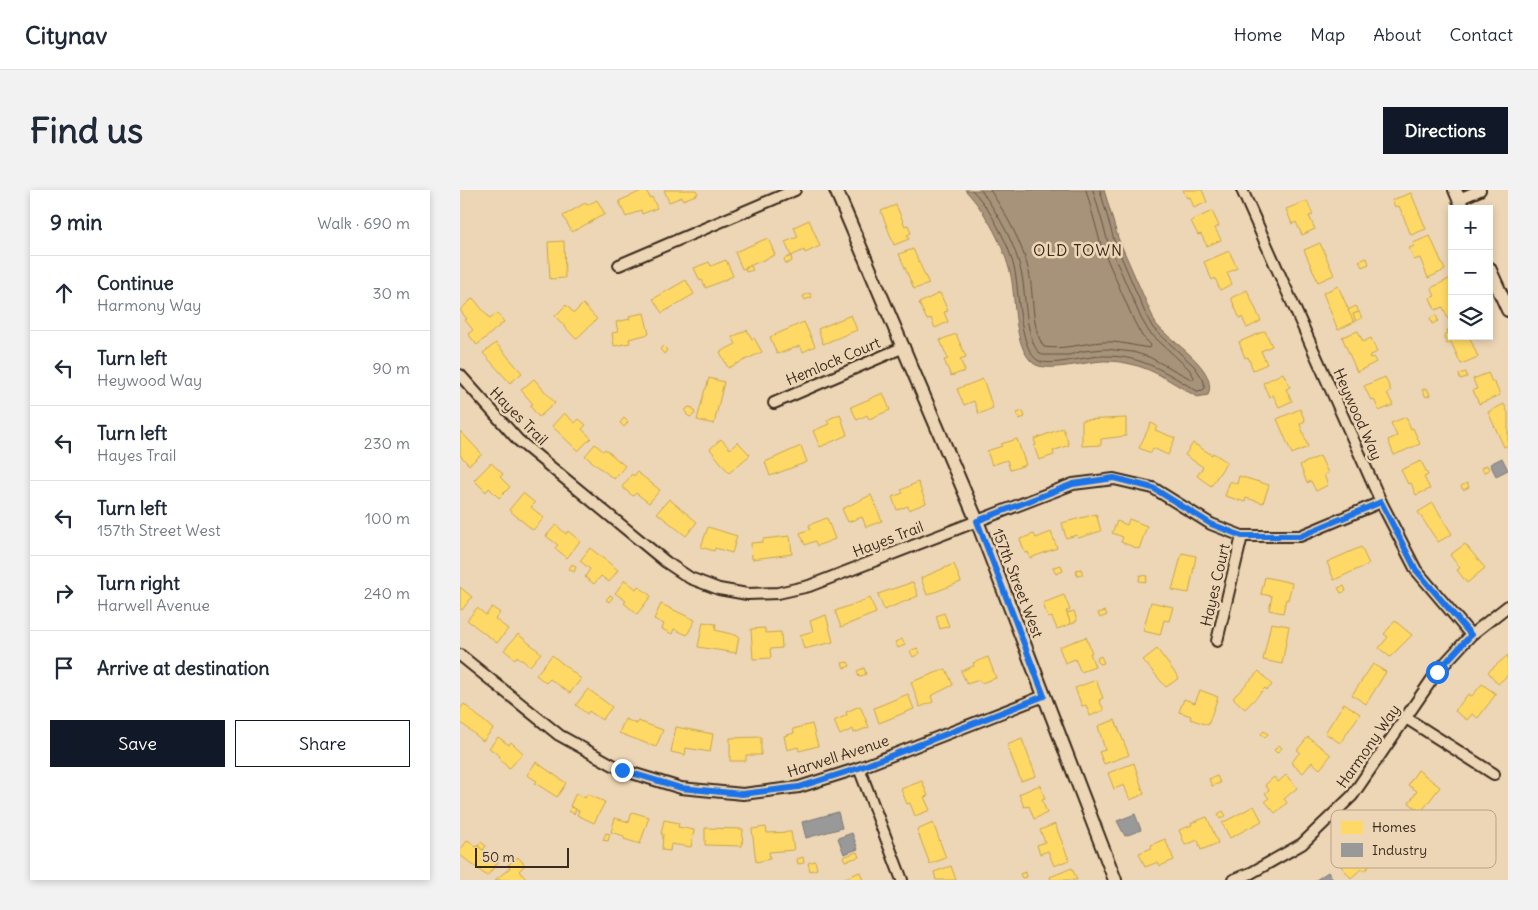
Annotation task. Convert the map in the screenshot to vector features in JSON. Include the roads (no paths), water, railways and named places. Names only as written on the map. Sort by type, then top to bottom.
[{"type":"street","points":[[619,265],[795,190]]},
{"type":"street","name":"157th Street West","points":[[836,190],[977,521],[1115,880]]},
{"type":"street","name":"Heywood Way","points":[[1242,190],[1381,502],[1416,570],[1471,635]]},
{"type":"street","points":[[1459,199],[1480,190]]},
{"type":"street","points":[[1493,277],[1508,310]]},
{"type":"street","name":"Hemlock Court","points":[[774,403],[904,347]]},
{"type":"street","name":"Hayes Trail","points":[[460,375],[518,440],[651,550],[690,578],[719,589],[747,594],[778,593],[809,586],[1073,484],[1114,478],[1153,488],[1211,524],[1242,536],[1300,536],[1381,502]]},
{"type":"street","name":"Hayes Court","points":[[1217,641],[1242,536]]},
{"type":"street","name":"Harmony Way","points":[[1338,810],[1352,796],[1437,672],[1471,635],[1508,606]]},
{"type":"street","name":"Harwell Avenue","points":[[460,656],[559,735],[622,770],[681,788],[742,794],[799,787],[859,768],[1044,696]]},
{"type":"street","points":[[1406,718],[1494,774]]},
{"type":"street","points":[[859,768],[902,880]]},
{"type":"street","name":"Harmony Way","points":[[1234,880],[1251,873],[1302,844],[1331,817]]},
{"type":"water","points":[[965,190],[1104,190],[1118,238],[1155,323],[1200,365],[1209,385],[1208,395],[1197,397],[1155,373],[1121,362],[1099,361],[1058,367],[1039,366],[1033,363],[1022,346],[1016,322],[1013,286],[1004,253],[994,230]]},
{"type":"district","name":"OLD TOWN","points":[[1078,250]]}]
